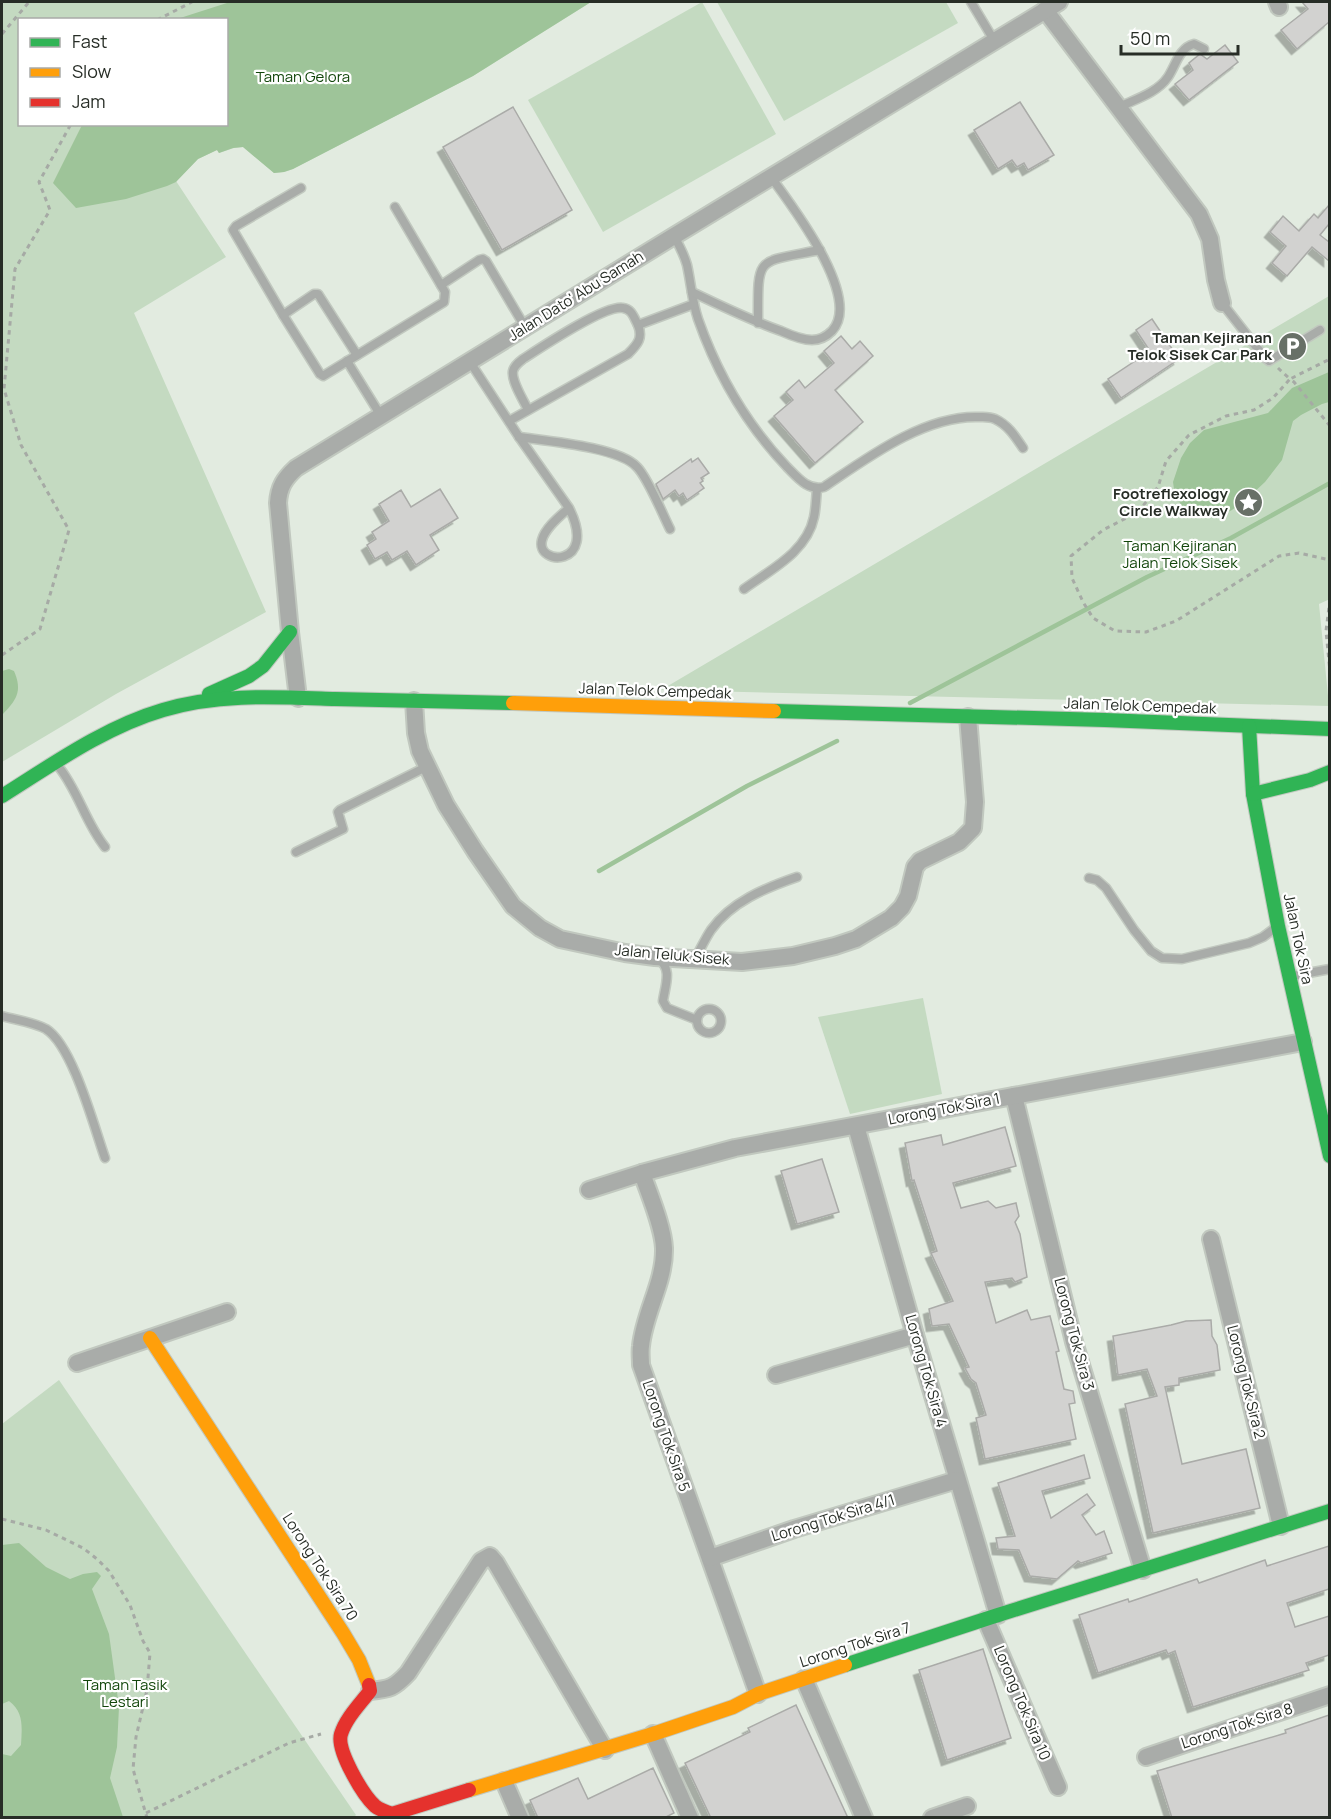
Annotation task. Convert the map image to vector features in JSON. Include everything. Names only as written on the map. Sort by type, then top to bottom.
[{"type":"street","name":"Jalan Dato' Abu Samah","points":[[298,698],[278,503],[279,491],[285,479],[296,468],[1052,6]]},
{"type":"street","points":[[1052,6],[1119,106],[1199,214],[1210,239],[1222,303]]},
{"type":"street","points":[[183,704],[249,676],[263,666],[290,632]]},
{"type":"street","name":"Jalan Telok Cempedak","points":[[2,796],[56,763],[136,721],[183,704],[233,698],[414,701],[1329,729]]},
{"type":"street","name":"Jalan Teluk Sisek","points":[[414,701],[416,733],[426,767],[446,805],[475,851],[513,906],[524,916],[560,939],[625,953],[742,962],[793,956],[856,939],[891,918],[902,907],[908,896],[915,867],[920,861],[959,842],[973,828],[975,802],[968,717]]},
{"type":"street","name":"Jalan Tok Sira","points":[[1250,726],[1253,795],[1278,926],[1329,1149]]},
{"type":"street","points":[[1253,795],[1310,780],[1329,772]]},
{"type":"street","name":"Lorong Tok Sira 1","points":[[589,1190],[735,1148],[1303,1042]]},
{"type":"street","name":"Lorong Tok Sira 3","points":[[1014,1096],[1074,1342],[1143,1570]]},
{"type":"street","name":"Lorong Tok Sira 4","points":[[856,1126],[957,1480],[992,1617]]},
{"type":"street","name":"Lorong Tok Sira 5","points":[[642,1173],[664,1246],[663,1267],[641,1347],[641,1365],[758,1694]]},
{"type":"street","name":"Lorong Tok Sira 2","points":[[1211,1239],[1281,1526]]},
{"type":"street","points":[[77,1363],[227,1312]]},
{"type":"street","points":[[776,1375],[915,1335]]},
{"type":"street","name":"Lorong Tok Sira 70","points":[[150,1338],[343,1633],[362,1665],[368,1678],[370,1691]]},
{"type":"street","name":"Lorong Tok Sira 4/1","points":[[710,1558],[794,1529],[957,1480]]},
{"type":"street","name":"Lorong Tok Sira 7","points":[[340,1738],[345,1758],[373,1804],[380,1810],[392,1814],[653,1734],[733,1707],[758,1694],[992,1617],[1329,1511]]},
{"type":"street","points":[[340,1738],[344,1727],[370,1691],[387,1690],[397,1685],[408,1673],[481,1561],[490,1556],[605,1749]]},
{"type":"street","name":"Lorong Tok Sira 10","points":[[992,1617],[1058,1787]]},
{"type":"street","points":[[804,1679],[864,1818]]},
{"type":"street","name":"Lorong Tok Sira 8","points":[[1146,1757],[1329,1695]]},
{"type":"street","points":[[653,1734],[690,1818]]},
{"type":"street","points":[[504,1781],[520,1818]]},
{"type":"street","points":[[932,1818],[967,1806]]},
{"type":"lane","points":[[971,2],[995,42]]},
{"type":"lane","points":[[1119,106],[1150,92],[1166,80],[1183,49],[1188,45],[1194,44],[1204,49]]},
{"type":"lane","points":[[692,292],[758,323],[792,335],[813,340],[821,339],[835,328],[840,320],[840,302],[820,250],[771,177]]},
{"type":"lane","points":[[301,188],[236,226],[233,230],[283,315],[323,376],[444,302],[445,292],[395,207]]},
{"type":"lane","points":[[674,236],[683,253],[694,304],[705,337],[732,392],[763,439],[803,483],[817,489],[824,487],[903,438],[956,418],[992,417],[1007,426],[1023,448]]},
{"type":"lane","points":[[758,323],[758,280],[761,268],[769,261],[782,256],[820,250]]},
{"type":"lane","points":[[441,285],[483,259],[525,327]]},
{"type":"lane","points":[[283,315],[314,294],[318,294],[357,355]]},
{"type":"lane","points":[[1222,303],[1269,361],[1320,330]]},
{"type":"lane","points":[[638,325],[694,304]]},
{"type":"lane","points":[[509,422],[628,354],[640,341],[641,333],[630,311],[622,307],[613,309],[582,324],[515,366],[514,380],[528,410]]},
{"type":"lane","points":[[347,361],[381,416]]},
{"type":"lane","points":[[470,362],[569,508],[578,530],[578,541],[575,549],[568,554],[551,557],[542,549],[543,538],[569,508]]},
{"type":"lane","points":[[519,437],[589,448],[624,458],[636,466],[643,475],[670,529]]},
{"type":"lane","points":[[744,589],[799,547],[809,532],[814,518],[817,489]]},
{"type":"lane","points":[[56,763],[69,781],[94,831],[105,846]]},
{"type":"lane","points":[[296,852],[343,829],[338,812],[340,810],[426,767]]},
{"type":"lane","points":[[695,959],[710,931],[725,914],[754,895],[797,877]]},
{"type":"lane","points":[[1089,878],[1097,880],[1106,888],[1134,930],[1151,951],[1162,958],[1182,959],[1249,943],[1263,937],[1278,926]]},
{"type":"lane","points":[[655,957],[663,962],[666,968],[664,1005],[666,1008],[697,1020]]},
{"type":"lane","points":[[1289,976],[1329,969]]},
{"type":"lane","points":[[2,1016],[47,1030],[60,1045],[71,1065],[105,1158]]},
{"type":"path","points":[[2,34],[29,2]]},
{"type":"path","points":[[161,18],[192,2]]},
{"type":"path","points":[[2,656],[40,629],[69,530],[21,445],[4,389],[15,269],[50,210],[39,182],[70,126]]},
{"type":"path","points":[[1329,359],[1290,379],[1273,398],[1254,410],[1226,416],[1189,435],[1166,461],[1158,486],[1138,512],[1103,530],[1071,556],[1072,578],[1093,618],[1115,631],[1146,632],[1176,621],[1279,556],[1299,553],[1329,560]]},
{"type":"path","points":[[1269,361],[1294,382],[1329,426]]},
{"type":"path","points":[[1329,599],[1326,631],[1329,672]]},
{"type":"path","points":[[2,1519],[46,1530],[83,1548],[109,1571],[129,1605],[150,1653],[147,1689],[136,1737],[133,1769],[147,1818]]},
{"type":"path","points":[[146,1813],[289,1743],[324,1733],[340,1738]]},
{"type":"green space","points":[[2,2],[591,2],[473,76],[293,169],[274,173],[243,147],[219,153],[217,150],[198,159],[176,181],[226,257],[134,313],[266,612],[116,694],[2,762]]},
{"type":"green space","points":[[702,2],[776,134],[603,232],[528,100]]},
{"type":"green space","points":[[717,2],[946,2],[958,23],[784,121]]},
{"type":"green space","name":"Taman Kejiranan Jalan Telok Sisek","points":[[1329,296],[1330,599],[1319,604],[1329,706],[661,690]]},
{"type":"green space","points":[[923,998],[942,1094],[850,1114],[818,1017]]},
{"type":"green space","name":"Taman Tasik Lestari","points":[[59,1380],[356,1815],[353,1818],[2,1818],[2,1424]]},
{"type":"shaded area","name":"Taman Gelora","points":[[230,2],[591,2],[473,76],[293,169],[274,173],[243,147],[219,153],[217,150],[198,159],[176,182],[167,186],[126,199],[76,208],[53,183],[82,126],[228,126],[228,18],[180,18]]},
{"type":"shaded area","points":[[1329,372],[1329,402],[1293,421],[1282,460],[1265,482],[1232,510],[1220,516],[1203,518],[1185,510],[1175,496],[1173,482],[1181,458],[1190,443],[1204,430],[1268,413],[1292,388]]},
{"type":"shaded area","points":[[9,669],[14,671],[17,678],[18,690],[11,705],[2,715],[2,671]]},
{"type":"shaded area","points":[[19,1543],[46,1567],[70,1579],[97,1572],[101,1576],[92,1589],[109,1634],[119,1707],[117,1747],[110,1778],[123,1817],[2,1817],[2,1754],[11,1756],[21,1745],[22,1732],[20,1715],[14,1705],[9,1701],[2,1704],[2,1545]]},
{"type":"building","points":[[1302,2],[1329,2],[1329,22],[1297,49],[1281,30],[1308,9]]},
{"type":"building","points":[[1225,45],[1238,62],[1189,100],[1175,84],[1193,70],[1189,63],[1200,54],[1207,59]]},
{"type":"building","points":[[1020,102],[1054,155],[1028,170],[1024,163],[1017,167],[1012,160],[998,169],[974,130]]},
{"type":"building","points":[[513,107],[572,210],[502,250],[443,147]]},
{"type":"building","points":[[1329,205],[1329,224],[1320,235],[1329,242],[1329,261],[1312,247],[1287,276],[1272,263],[1286,246],[1270,232],[1283,216],[1299,231],[1314,214],[1318,218]]},
{"type":"building","points":[[1152,319],[1179,359],[1121,398],[1108,379],[1150,351],[1136,330]]},
{"type":"building","points":[[841,336],[852,349],[860,341],[873,356],[835,390],[863,422],[815,463],[774,416],[793,400],[786,392],[799,380],[805,388],[834,363],[824,351]]},
{"type":"building","points":[[698,458],[709,473],[701,478],[703,481],[700,483],[704,488],[687,500],[683,493],[679,496],[675,490],[663,499],[656,484],[691,459],[692,462]]},
{"type":"building","points":[[440,489],[458,518],[430,535],[439,550],[416,565],[407,551],[392,560],[387,552],[375,559],[367,545],[376,539],[372,532],[389,521],[379,504],[401,490],[411,507]]},
{"type":"building","points":[[1005,1127],[1016,1166],[953,1183],[961,1208],[988,1201],[996,1208],[1016,1203],[1019,1216],[1015,1222],[1020,1234],[1027,1277],[1015,1282],[1012,1278],[985,1282],[996,1323],[1027,1310],[1031,1320],[1050,1316],[1059,1351],[1056,1352],[1064,1389],[1073,1391],[1075,1403],[1069,1404],[1076,1439],[985,1459],[976,1418],[986,1415],[976,1383],[965,1368],[969,1367],[949,1324],[932,1326],[929,1309],[953,1301],[931,1253],[937,1251],[914,1180],[912,1181],[905,1143],[941,1135],[943,1145]]},
{"type":"building","points":[[822,1159],[839,1212],[797,1224],[781,1171]]},
{"type":"building","points":[[1211,1320],[1212,1336],[1217,1345],[1220,1370],[1179,1378],[1179,1385],[1165,1387],[1182,1464],[1246,1449],[1260,1508],[1153,1533],[1125,1404],[1157,1396],[1147,1369],[1118,1375],[1113,1336],[1186,1321]]},
{"type":"building","points":[[1084,1455],[1090,1478],[1042,1491],[1051,1518],[1087,1494],[1095,1505],[1082,1515],[1096,1535],[1104,1531],[1112,1553],[1081,1563],[1078,1561],[1057,1579],[1030,1576],[1019,1550],[998,1549],[996,1538],[1015,1536],[998,1483]]},
{"type":"building","points":[[1329,1546],[1329,1589],[1287,1603],[1295,1627],[1329,1616],[1329,1655],[1306,1663],[1309,1670],[1193,1707],[1175,1651],[1168,1654],[1166,1650],[1098,1673],[1079,1615],[1128,1599],[1129,1602],[1197,1579],[1199,1583],[1265,1560],[1267,1566]]},
{"type":"building","points":[[983,1649],[1011,1738],[947,1760],[919,1670]]},
{"type":"building","points":[[796,1705],[848,1818],[711,1818],[685,1763],[750,1732],[748,1728]]},
{"type":"building","points":[[1329,1715],[1329,1818],[1172,1818],[1157,1771],[1286,1733],[1285,1730]]},
{"type":"building","points":[[653,1768],[674,1813],[664,1818],[538,1818],[530,1800],[578,1778],[588,1799]]},
{"type":"waterway","points":[[910,703],[1147,577],[1231,538],[1330,483]]},
{"type":"waterway","points":[[599,871],[747,786],[837,741]]},
{"type":"traffic: fast","points":[[209,694],[249,676],[263,666],[290,632]]},
{"type":"traffic: fast","points":[[2,796],[60,759],[121,726],[163,710],[205,701],[270,697],[513,703]]},
{"type":"traffic: fast","points":[[774,711],[1330,729]]},
{"type":"traffic: fast","points":[[1249,726],[1253,794],[1278,926],[1330,1156]]},
{"type":"traffic: fast","points":[[1253,794],[1310,780],[1330,772]]},
{"type":"traffic: fast","points":[[845,1665],[1330,1511]]},
{"type":"traffic: slow","points":[[513,703],[774,711]]},
{"type":"traffic: slow","points":[[150,1338],[343,1633],[359,1660],[369,1685]]},
{"type":"traffic: slow","points":[[469,1790],[653,1734],[733,1707],[758,1694],[845,1665]]},
{"type":"traffic: jam","points":[[369,1685],[370,1691],[346,1722],[341,1741],[346,1761],[375,1806],[392,1814],[469,1790]]},
{"type":"place","name":"Taman Kejiranan Telok Sisek Car Park","points":[[1293,347]]},
{"type":"place","name":"Footreflexology Circle Walkway","points":[[1249,503]]}]
